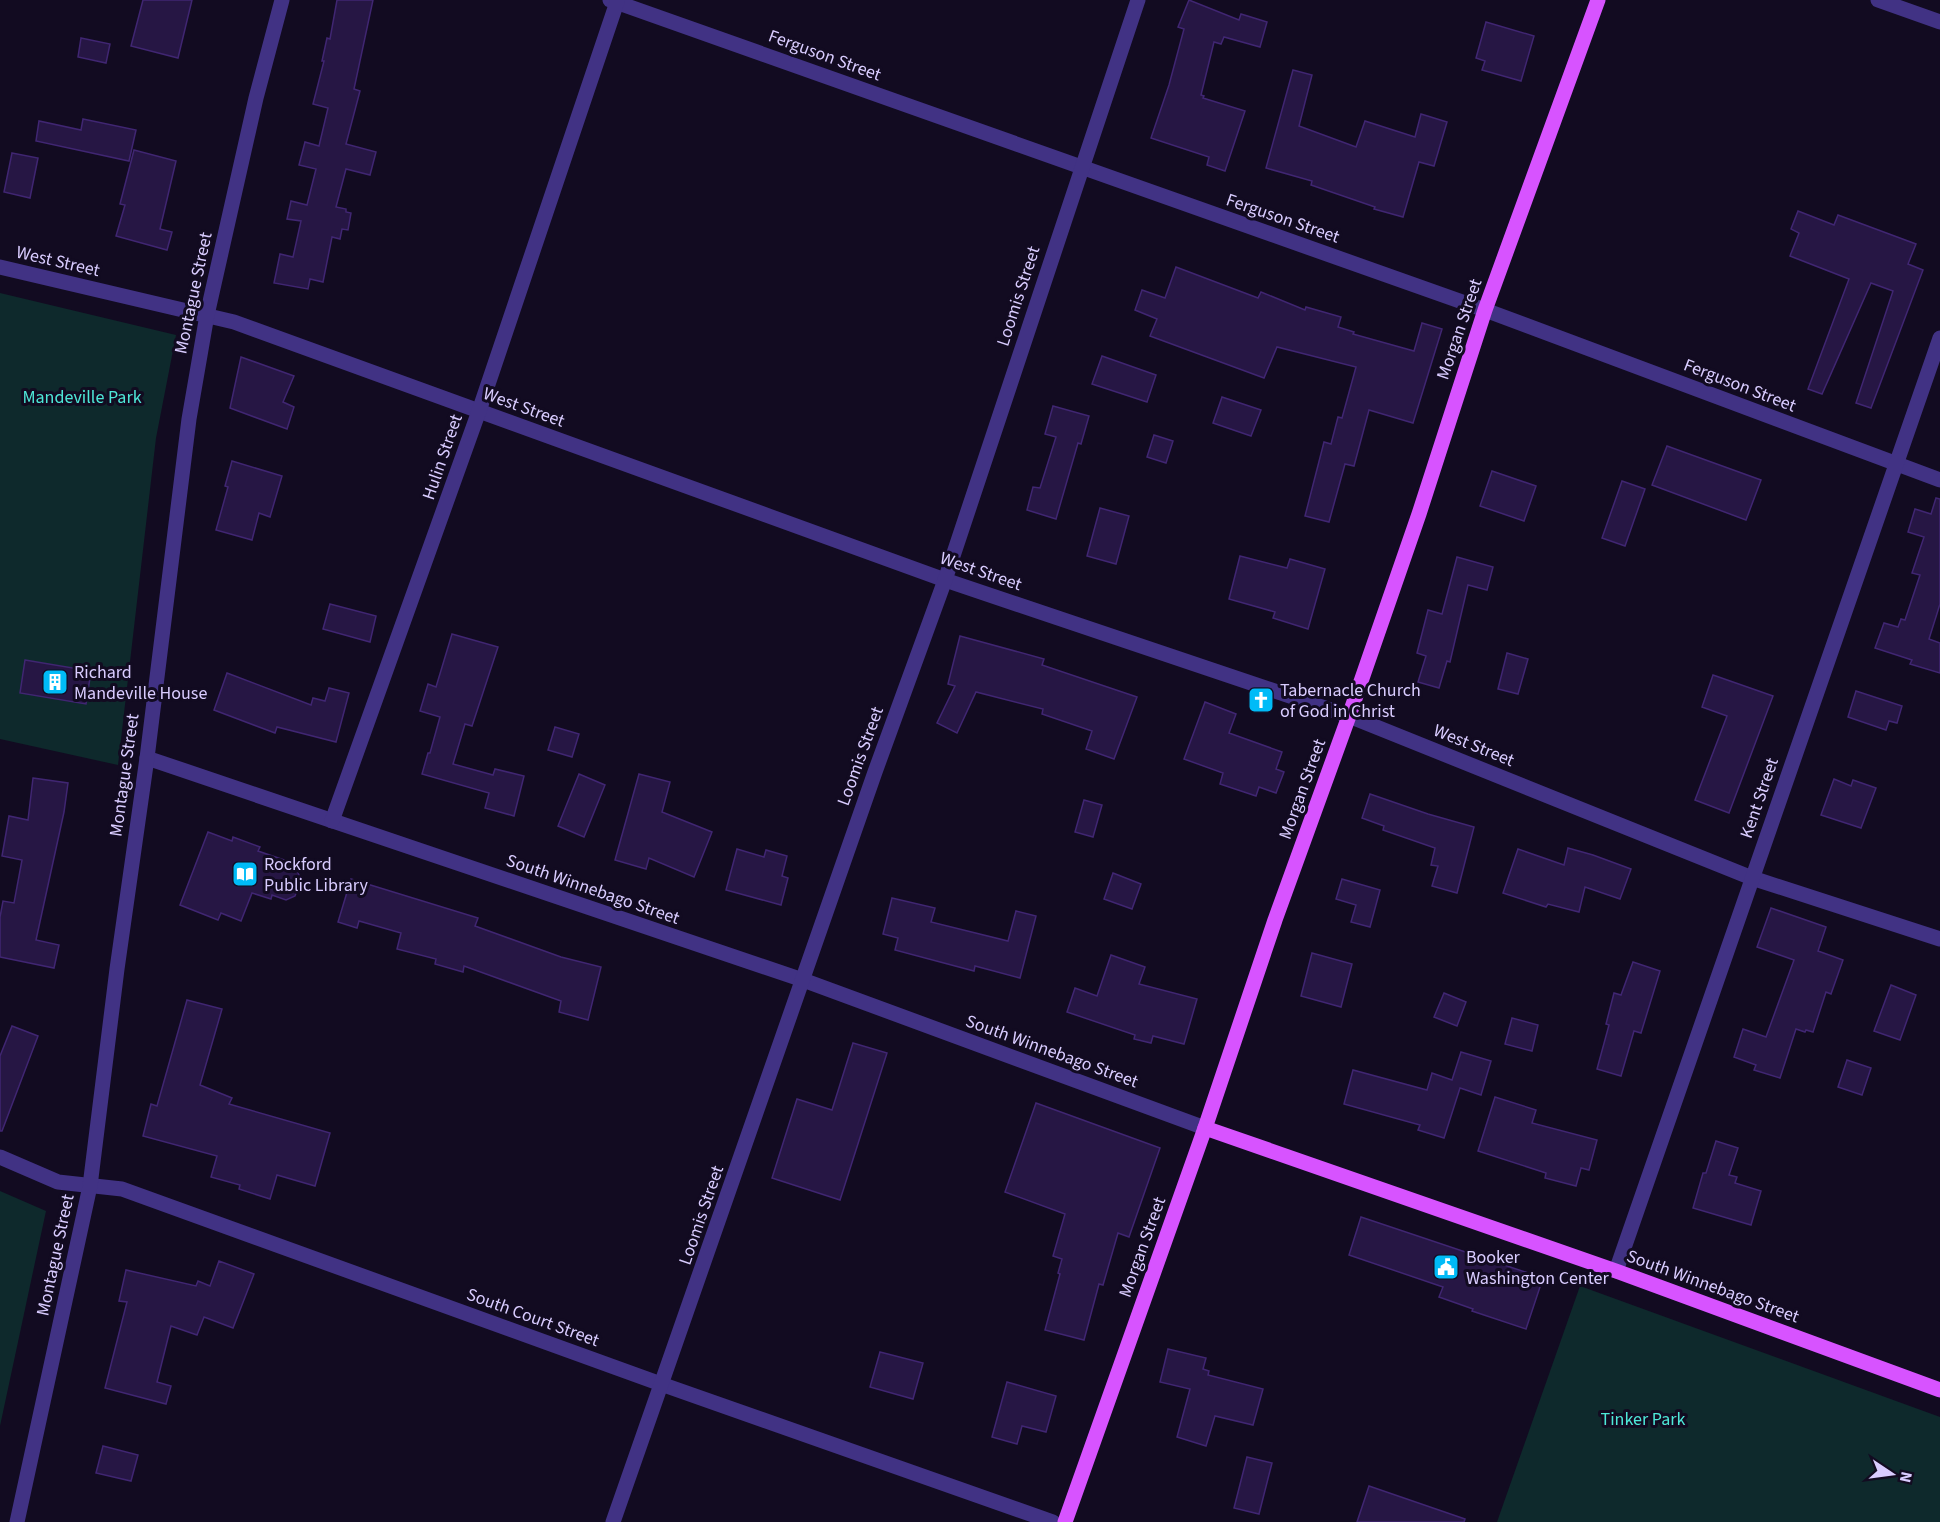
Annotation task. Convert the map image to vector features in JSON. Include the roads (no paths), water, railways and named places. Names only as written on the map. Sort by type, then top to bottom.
[{"type":"main road","name":"Morgan Street","points":[[1065,1522],[1205,1128],[1275,920],[1349,717],[1485,310],[1598,0]]},
{"type":"main road","name":"South Winnebago Street","points":[[1205,1128],[1616,1271],[1940,1390]]},
{"type":"street","name":"Montague Street","points":[[17,1522],[90,1186],[189,419],[207,315],[256,98],[282,0]]},
{"type":"street","name":"Loomis Street","points":[[613,1522],[804,980],[874,772],[945,580],[1138,0]]},
{"type":"street","points":[[1878,0],[1940,22]]},
{"type":"street","name":"Ferguson Street","points":[[614,1],[1485,310],[1940,480]]},
{"type":"street","name":"Hulin Street","points":[[332,821],[479,411],[614,1]]},
{"type":"street","name":"West Street","points":[[0,267],[234,322],[945,580],[1349,717],[1752,878],[1940,939]]},
{"type":"street","name":"Kent Street","points":[[1616,1271],[1940,338]]},
{"type":"street","name":"South Winnebago Street","points":[[147,758],[804,980],[1205,1128]]},
{"type":"street","name":"South Court Street","points":[[0,1157],[58,1182],[122,1189],[661,1384],[1053,1522]]},
{"type":"place","name":"Richard Mandeville House","points":[[55,682]]},
{"type":"place","name":"Tabernacle Church of God in Christ","points":[[1261,700]]},
{"type":"place","name":"Rockford Public Library","points":[[245,874]]},
{"type":"place","name":"Booker Washington Center","points":[[1446,1267]]},
{"type":"park label","name":"Mandeville Park","points":[[82,397]]},
{"type":"park label","name":"Tinker Park","points":[[1643,1419]]}]
